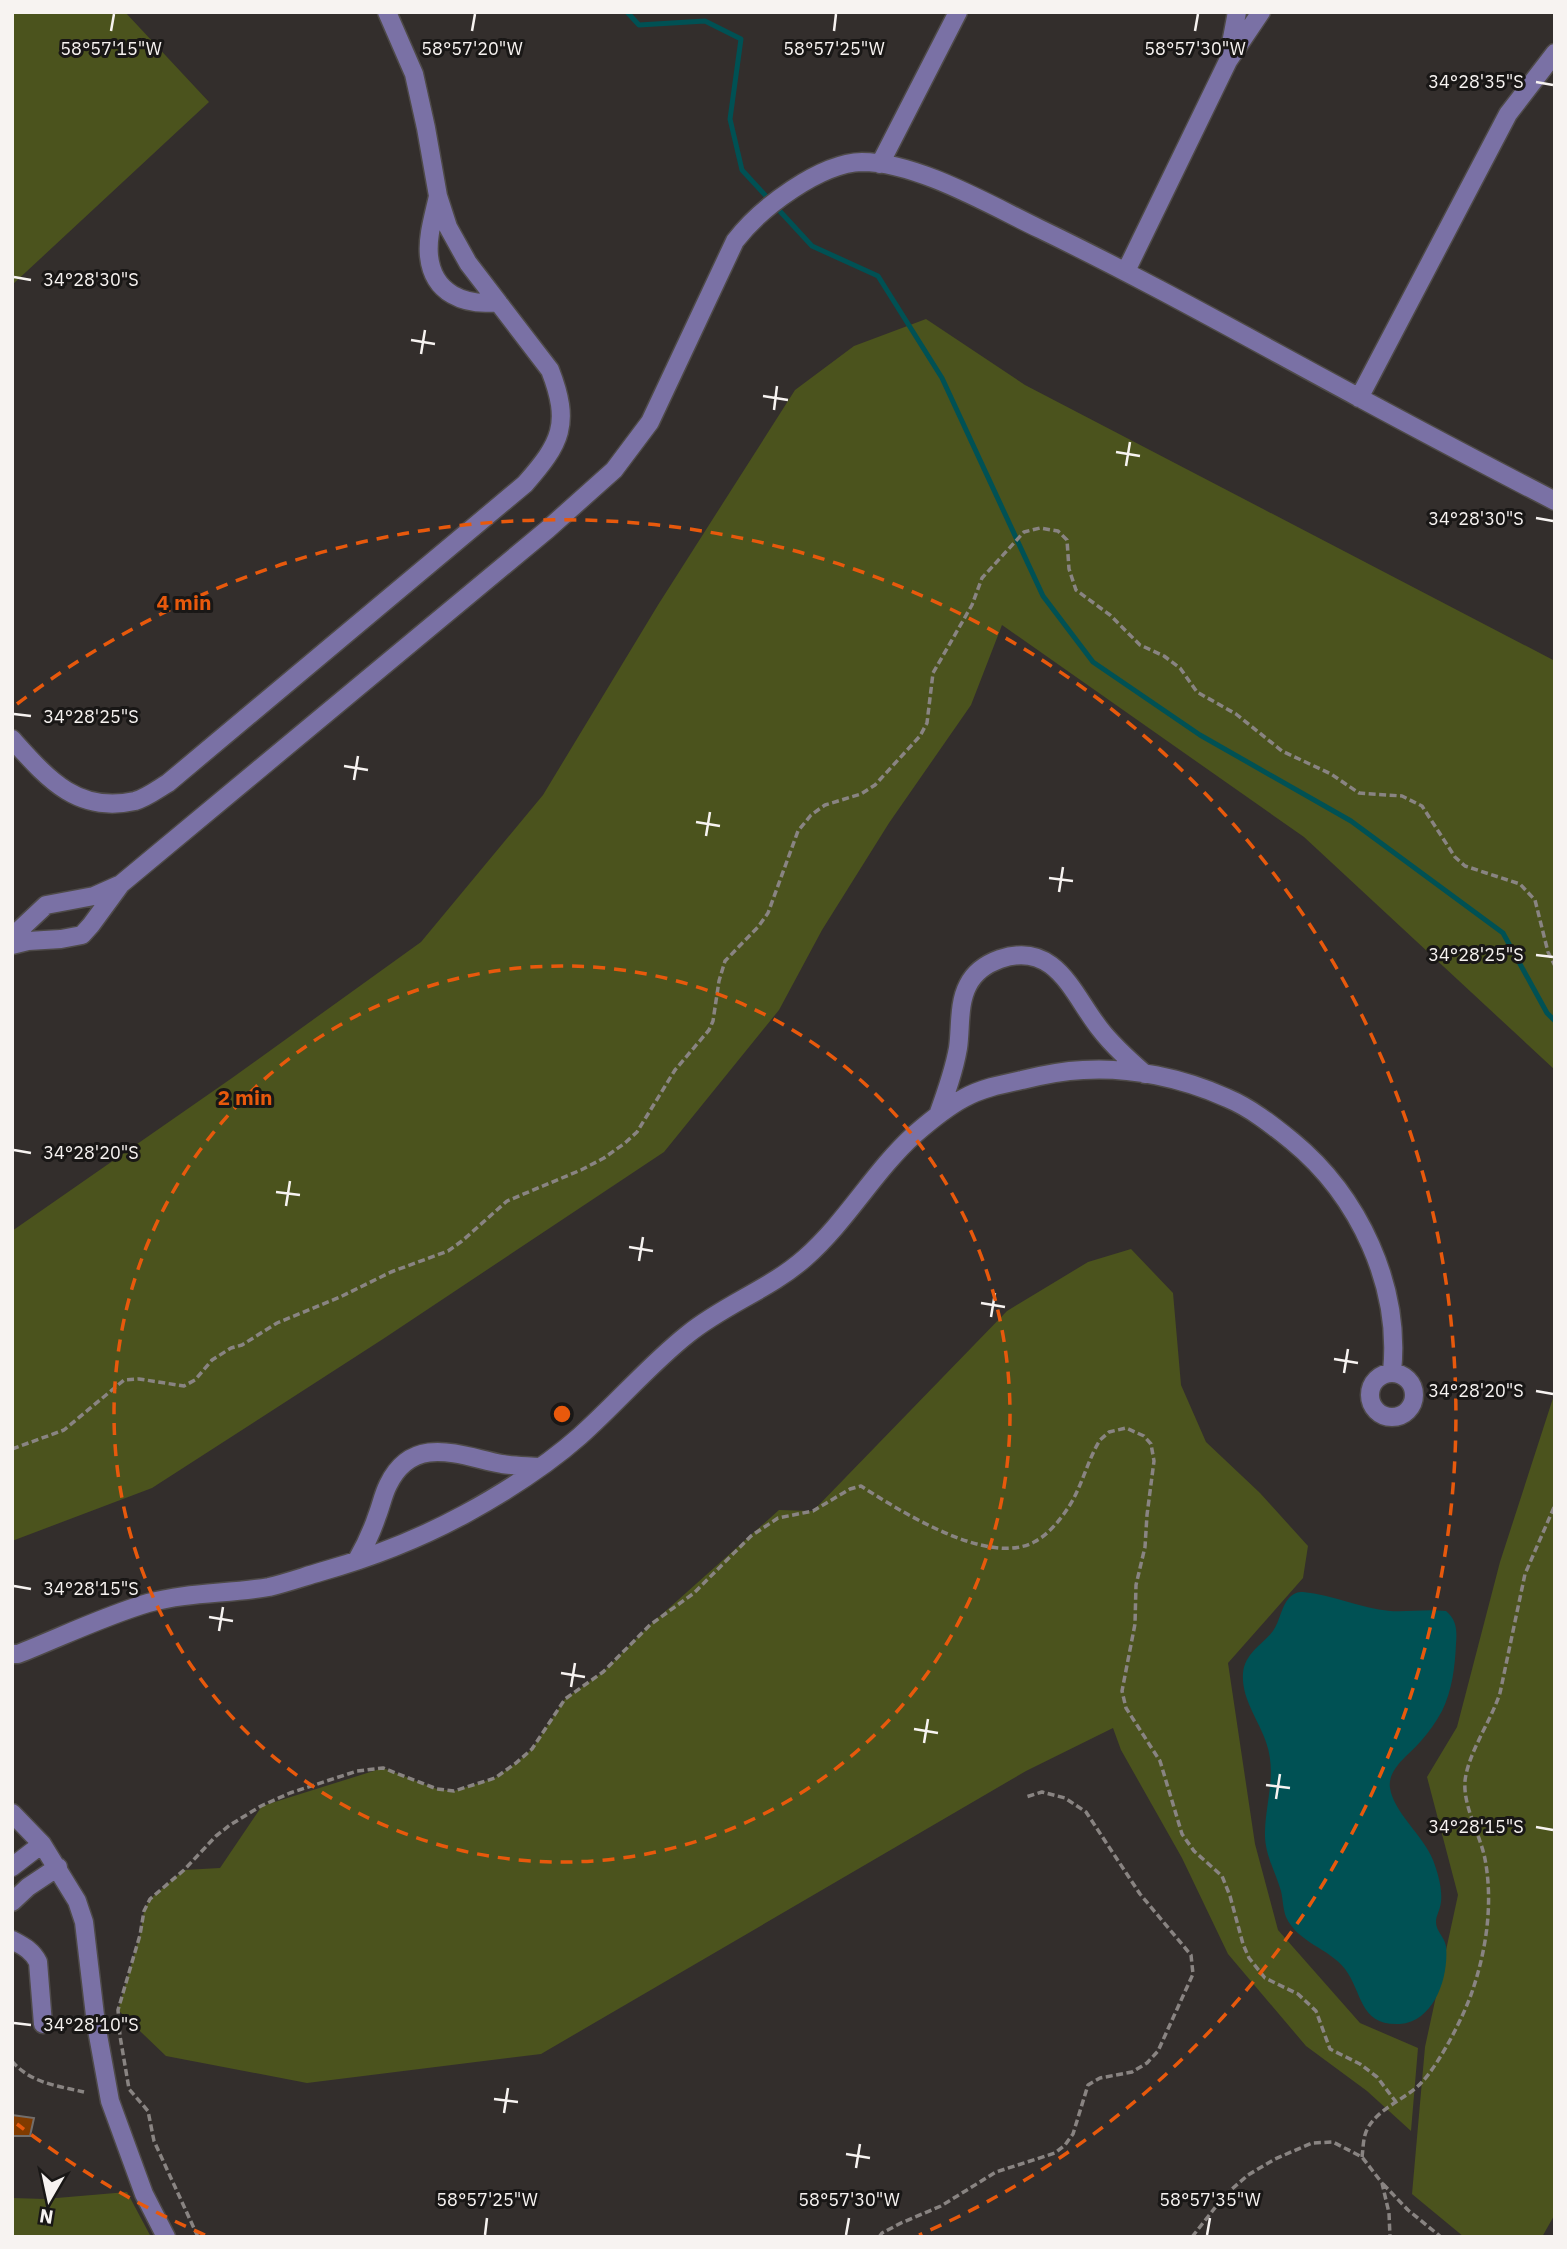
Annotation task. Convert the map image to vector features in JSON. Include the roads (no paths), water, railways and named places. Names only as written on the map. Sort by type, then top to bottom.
[{"type":"street","points":[[12,739],[56,784],[81,800],[108,804],[137,800],[168,783],[525,484],[548,457],[557,440],[561,407],[550,370],[468,263],[448,227],[438,196],[414,74],[387,12]]},
{"type":"street","points":[[880,164],[958,12]]},
{"type":"street","points":[[1228,61],[1237,12]]},
{"type":"street","points":[[1126,271],[1228,61],[1261,12]]},
{"type":"street","points":[[1359,398],[1508,114],[1555,53]]},
{"type":"street","points":[[12,946],[28,940],[82,935],[121,884],[548,529],[614,470],[650,422],[735,241],[744,229],[793,190],[818,173],[837,166],[860,162],[880,164],[935,178],[1126,271],[1555,501]]},
{"type":"street","points":[[438,196],[429,236],[429,256],[433,273],[447,292],[464,301],[481,304],[498,302]]},
{"type":"street","points":[[12,937],[46,905],[94,896],[121,884]]},
{"type":"street","points":[[938,1115],[954,1070],[961,1008],[968,985],[976,972],[983,967],[1015,955],[1039,959],[1059,972],[1072,985],[1099,1028],[1121,1053],[1145,1074]]},
{"type":"street","points":[[14,1656],[148,1603],[180,1596],[268,1587],[357,1560],[397,1546],[464,1515],[576,1440],[692,1330],[781,1277],[805,1258],[830,1234],[913,1135],[938,1115],[965,1097],[999,1084],[1046,1074],[1084,1069],[1145,1074],[1204,1088],[1232,1100],[1270,1123],[1298,1146],[1345,1199],[1365,1230],[1390,1311],[1395,1346],[1392,1372]]},
{"type":"street","points":[[357,1560],[370,1536],[387,1486],[398,1468],[411,1459],[439,1451],[465,1454],[503,1464],[539,1467]]},
{"type":"street","points":[[12,1813],[42,1844],[77,1901],[84,1922],[96,2024],[110,2101],[144,2194],[166,2237]]},
{"type":"street","points":[[12,1867],[42,1844]]},
{"type":"street","points":[[12,1902],[28,1887],[58,1867]]},
{"type":"street","points":[[12,1940],[26,1947],[38,1962],[43,2024]]},
{"type":"water","points":[[1303,1592],[1390,1611],[1446,1611],[1456,1626],[1454,1670],[1445,1703],[1427,1734],[1400,1762],[1390,1781],[1397,1806],[1435,1865],[1441,1896],[1436,1925],[1446,1946],[1442,1983],[1431,2006],[1412,2021],[1400,2024],[1377,2020],[1369,2014],[1345,1969],[1291,1926],[1266,1847],[1271,1765],[1263,1733],[1247,1700],[1243,1682],[1244,1666],[1250,1655],[1273,1631],[1289,1598]]},
{"type":"waterway","points":[[627,12],[639,25],[705,21],[741,39],[730,119],[742,170],[812,246],[878,276],[942,378],[1043,596],[1093,662],[1200,735],[1351,821],[1503,933],[1547,1013],[1555,1021]]}]
